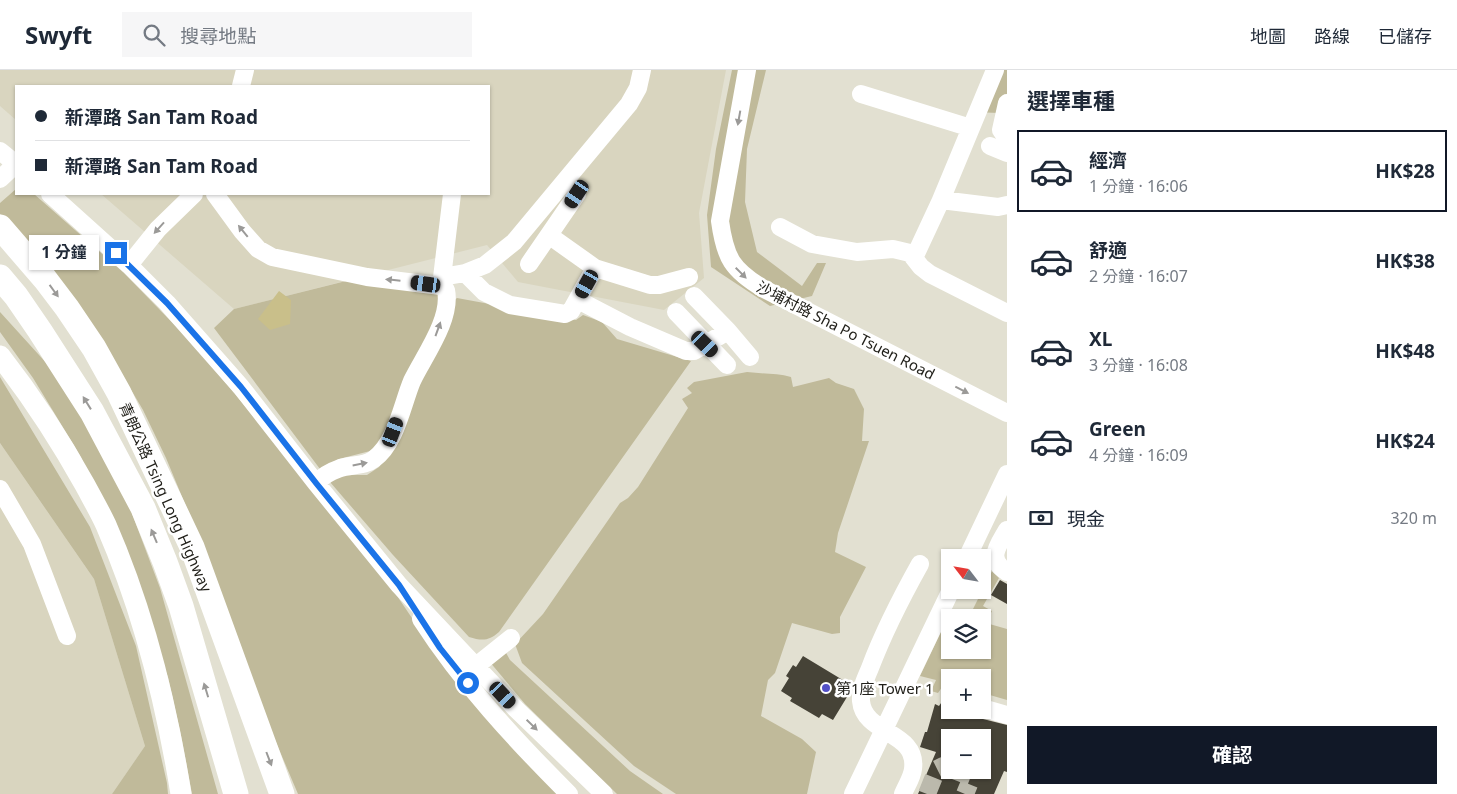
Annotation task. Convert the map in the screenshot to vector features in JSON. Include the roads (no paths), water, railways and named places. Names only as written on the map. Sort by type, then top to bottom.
[{"type":"highway","name":"青朗公路 Tsing Long Highway","points":[[0,227],[46,279],[67,308],[94,348],[119,392],[192,547],[282,794]]},
{"type":"highway","name":"青朗公路 Tsing Long Highway","points":[[0,277],[16,296],[40,331],[92,412],[143,508],[181,606],[236,794]]},
{"type":"main road","points":[[0,356],[25,388],[61,443],[106,524],[154,659],[169,725],[181,794]]},
{"type":"street","points":[[241,85],[245,70]]},
{"type":"street","points":[[216,195],[242,231],[258,249],[272,258],[367,277],[441,282],[485,265],[514,242],[629,104],[638,88],[642,70]]},
{"type":"street","name":"沙埔村路 Sha Po Tsuen Road","points":[[747,70],[720,221],[723,243],[732,263],[745,277],[764,289],[1007,413]]},
{"type":"street","points":[[914,258],[941,200],[995,70]]},
{"type":"street","points":[[860,94],[971,128]]},
{"type":"street","points":[[990,146],[1007,153]]},
{"type":"street","points":[[0,151],[15,163]]},
{"type":"street","points":[[0,180],[15,165]]},
{"type":"street","points":[[529,264],[577,194]]},
{"type":"street","points":[[51,195],[129,265],[167,303],[201,340],[268,420],[316,483],[399,585],[516,709],[604,794]]},
{"type":"street","points":[[129,265],[158,229],[193,195]]},
{"type":"street","points":[[316,483],[330,472],[339,468],[366,464],[373,460],[388,445],[413,380],[430,350],[447,303],[446,290],[441,282],[452,195]]},
{"type":"street","points":[[941,200],[998,207],[1007,206]]},
{"type":"street","points":[[780,227],[812,244],[856,252],[893,248],[910,254],[930,274],[1007,313]]},
{"type":"street","points":[[550,236],[596,268],[650,285],[659,285],[689,277]]},
{"type":"street","points":[[465,273],[484,292],[510,305],[565,314],[571,311],[596,268]]},
{"type":"street","points":[[694,296],[750,357]]},
{"type":"street","points":[[578,300],[630,327],[686,351],[694,351],[728,331]]},
{"type":"street","points":[[676,312],[727,365]]},
{"type":"street","points":[[971,549],[1007,474]]},
{"type":"street","points":[[0,489],[32,544],[66,636]]},
{"type":"street","points":[[1007,530],[995,552],[995,558],[998,564],[1007,572]]},
{"type":"street","points":[[903,794],[913,771],[914,760],[910,750],[904,742],[872,722],[864,713],[861,701],[862,689],[878,646],[920,564]]},
{"type":"street","points":[[399,585],[440,648],[462,676],[500,722],[569,794]]},
{"type":"street","points":[[853,794],[947,599]]},
{"type":"street","points":[[476,666],[511,638]]},
{"type":"street","points":[[991,711],[1007,715]]},
{"type":"tunnel","points":[[927,794],[937,769],[941,767]]},
{"type":"tunnel","points":[[965,794],[971,779]]},
{"type":"place","name":"第1座 Tower 1","points":[[826,688]]}]
